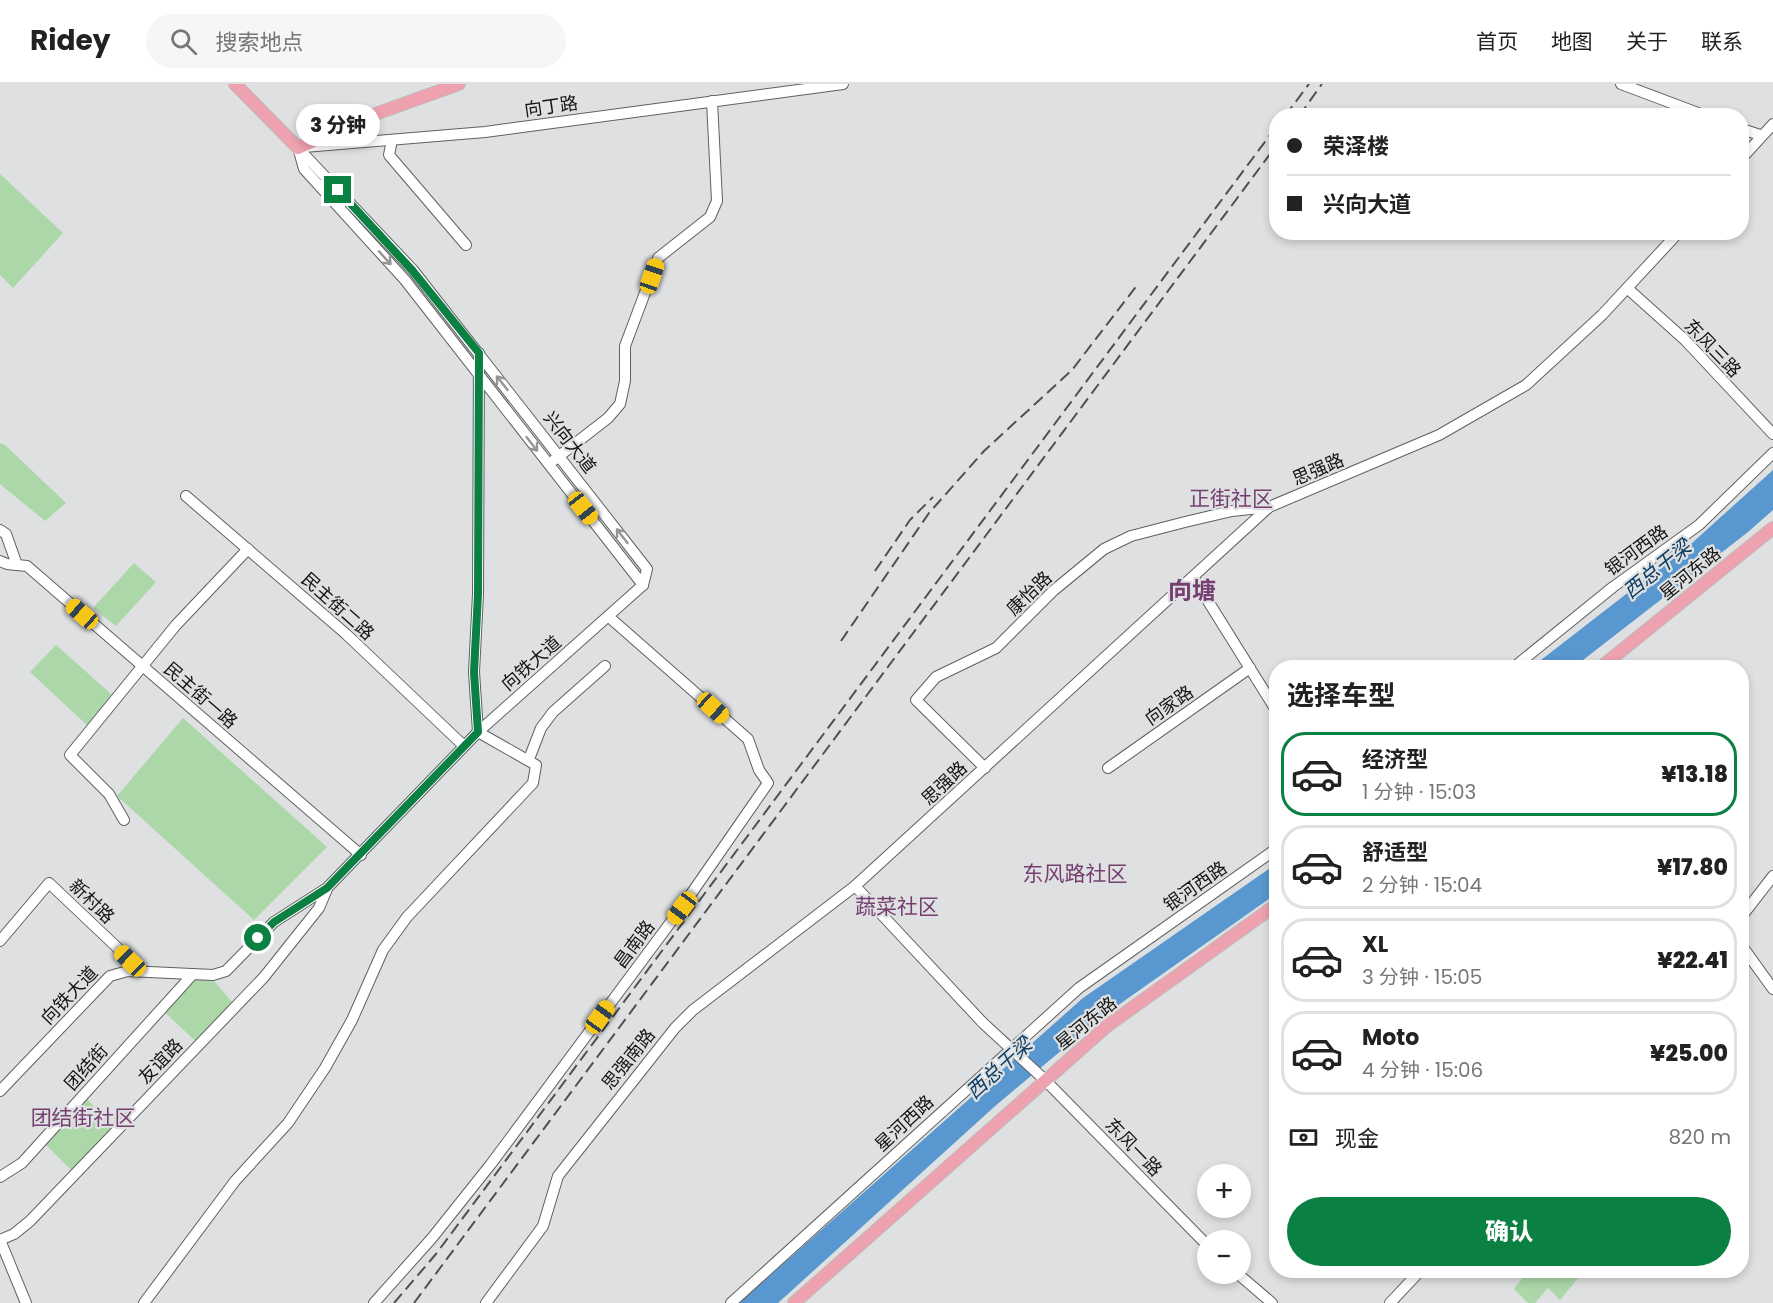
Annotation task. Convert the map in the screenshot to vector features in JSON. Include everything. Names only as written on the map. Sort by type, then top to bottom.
[{"type":"main road","name":"兴向大道","points":[[235,84],[264,117],[298,148]]},
{"type":"main road","points":[[298,148],[367,117],[459,84]]},
{"type":"main road","name":"星河东路","points":[[1610,660],[1773,528]]},
{"type":"main road","name":"星河东路","points":[[794,1303],[1041,1076],[1269,910]]},
{"type":"street","name":"向丁路","points":[[298,148],[485,132],[843,84]]},
{"type":"street","points":[[1622,84],[1685,108]]},
{"type":"street","points":[[548,464],[608,418],[620,405],[625,381],[625,346],[658,258],[710,217],[717,201],[712,101]]},
{"type":"street","points":[[1749,149],[1773,124]]},
{"type":"street","points":[[1749,131],[1760,135]]},
{"type":"street","points":[[392,140],[389,154],[466,245]]},
{"type":"street","name":"兴向大道","points":[[298,148],[412,270],[479,353],[647,569],[643,585]]},
{"type":"street","name":"兴向大道","points":[[298,148],[304,169],[405,280],[643,585]]},
{"type":"street","name":"思强路","points":[[855,886],[1269,507],[1439,435],[1526,385],[1563,354],[1671,240]]},
{"type":"street","name":"东风三路","points":[[1627,288],[1685,340],[1773,434]]},
{"type":"street","points":[[144,1303],[235,1181],[288,1123],[325,1068],[352,1020],[383,950],[407,917],[533,783],[536,765],[478,732],[474,672],[478,594],[479,353]]},
{"type":"street","name":"银河西路","points":[[1522,660],[1613,587],[1699,525],[1773,453]]},
{"type":"street","name":"民主街二路","points":[[186,496],[346,633],[464,746]]},
{"type":"street","name":"康怡路","points":[[985,768],[916,700],[936,677],[996,648],[1053,591],[1104,549],[1131,536],[1163,527],[1232,511],[1269,507]]},
{"type":"street","points":[[0,530],[6,534],[17,565]]},
{"type":"street","points":[[124,820],[109,794],[70,755],[142,665],[248,549]]},
{"type":"street","name":"民主街一路","points":[[0,561],[27,566],[361,855]]},
{"type":"street","points":[[1193,577],[1269,699]]},
{"type":"street","name":"向铁大道","points":[[0,1091],[110,976],[128,970],[213,975],[226,971],[274,922],[327,888],[478,732],[643,585]]},
{"type":"street","name":"昌南路","points":[[374,1303],[432,1238],[491,1164],[682,908],[721,847],[768,783],[759,770],[748,739],[609,617]]},
{"type":"street","points":[[529,759],[541,728],[553,712],[604,666]]},
{"type":"street","name":"向家路","points":[[1108,768],[1250,668]]},
{"type":"street","name":"银河西路","points":[[1131,951],[1269,854]]},
{"type":"street","points":[[1749,906],[1773,876]]},
{"type":"street","name":"新村路","points":[[0,941],[49,883],[142,971]]},
{"type":"street","points":[[855,886],[1010,1048]]},
{"type":"street","name":"思强南路","points":[[486,1303],[543,1226],[558,1176],[675,1028],[693,1010],[855,886]]},
{"type":"street","name":"友谊路","points":[[26,1303],[0,1240],[14,1234],[30,1221],[264,977],[319,908],[327,888]]},
{"type":"street","name":"星河西路","points":[[731,1303],[1078,988],[1131,951]]},
{"type":"street","points":[[1749,956],[1773,989]]},
{"type":"street","name":"团结街","points":[[0,1177],[22,1163],[193,974]]},
{"type":"street","name":"东风一路","points":[[1010,1048],[1021,1056],[1197,1235]]},
{"type":"street","points":[[1390,1303],[1413,1278]]},
{"type":"street","points":[[1250,1284],[1272,1303]]},
{"type":"green space","points":[[0,174],[63,233],[13,288],[0,275]]},
{"type":"green space","points":[[0,443],[5,445],[66,503],[45,521],[0,484]]},
{"type":"green space","points":[[134,563],[156,582],[116,626],[93,608]]},
{"type":"green space","points":[[56,645],[111,694],[89,727],[30,672]]},
{"type":"green space","points":[[183,718],[327,847],[254,920],[117,796]]},
{"type":"green space","points":[[195,974],[208,974],[231,1001],[243,1005],[201,1046],[161,1009]]},
{"type":"green space","points":[[86,1098],[114,1128],[72,1171],[45,1144]]},
{"type":"green space","points":[[1523,1278],[1578,1278],[1560,1300],[1548,1288],[1535,1303],[1528,1303],[1514,1289]]},
{"type":"water","points":[[1773,470],[1773,510],[1748,532],[1583,660],[1541,660],[1692,543]]},
{"type":"water","points":[[1269,869],[1269,899],[1100,1018],[994,1107],[778,1303],[739,1303],[1083,998]]},
{"type":"railway","points":[[1291,108],[1309,84]]},
{"type":"railway","points":[[1305,108],[1322,84]]},
{"type":"railway","points":[[394,1303],[436,1254],[1269,136]]},
{"type":"railway","points":[[414,1303],[1269,155]]},
{"type":"railway","points":[[841,641],[929,513],[984,451],[1072,370],[1138,284]]},
{"type":"railway","points":[[875,571],[910,520],[933,497]]},
{"type":"district","name":"正街社区","points":[[1231,498]]},
{"type":"district","name":"向塘","points":[[1192,590]]},
{"type":"district","name":"东风路社区","points":[[1075,873]]},
{"type":"district","name":"蔬菜社区","points":[[897,906]]},
{"type":"district","name":"团结街社区","points":[[83,1117]]},
{"type":"route","points":[[258,938],[274,922],[327,888],[478,732],[474,672],[478,594],[479,353],[412,270],[338,190]]},
{"type":"water label","name":"西总干梁","points":[[1657,569]]},
{"type":"water label","name":"西总干梁","points":[[999,1068]]}]
